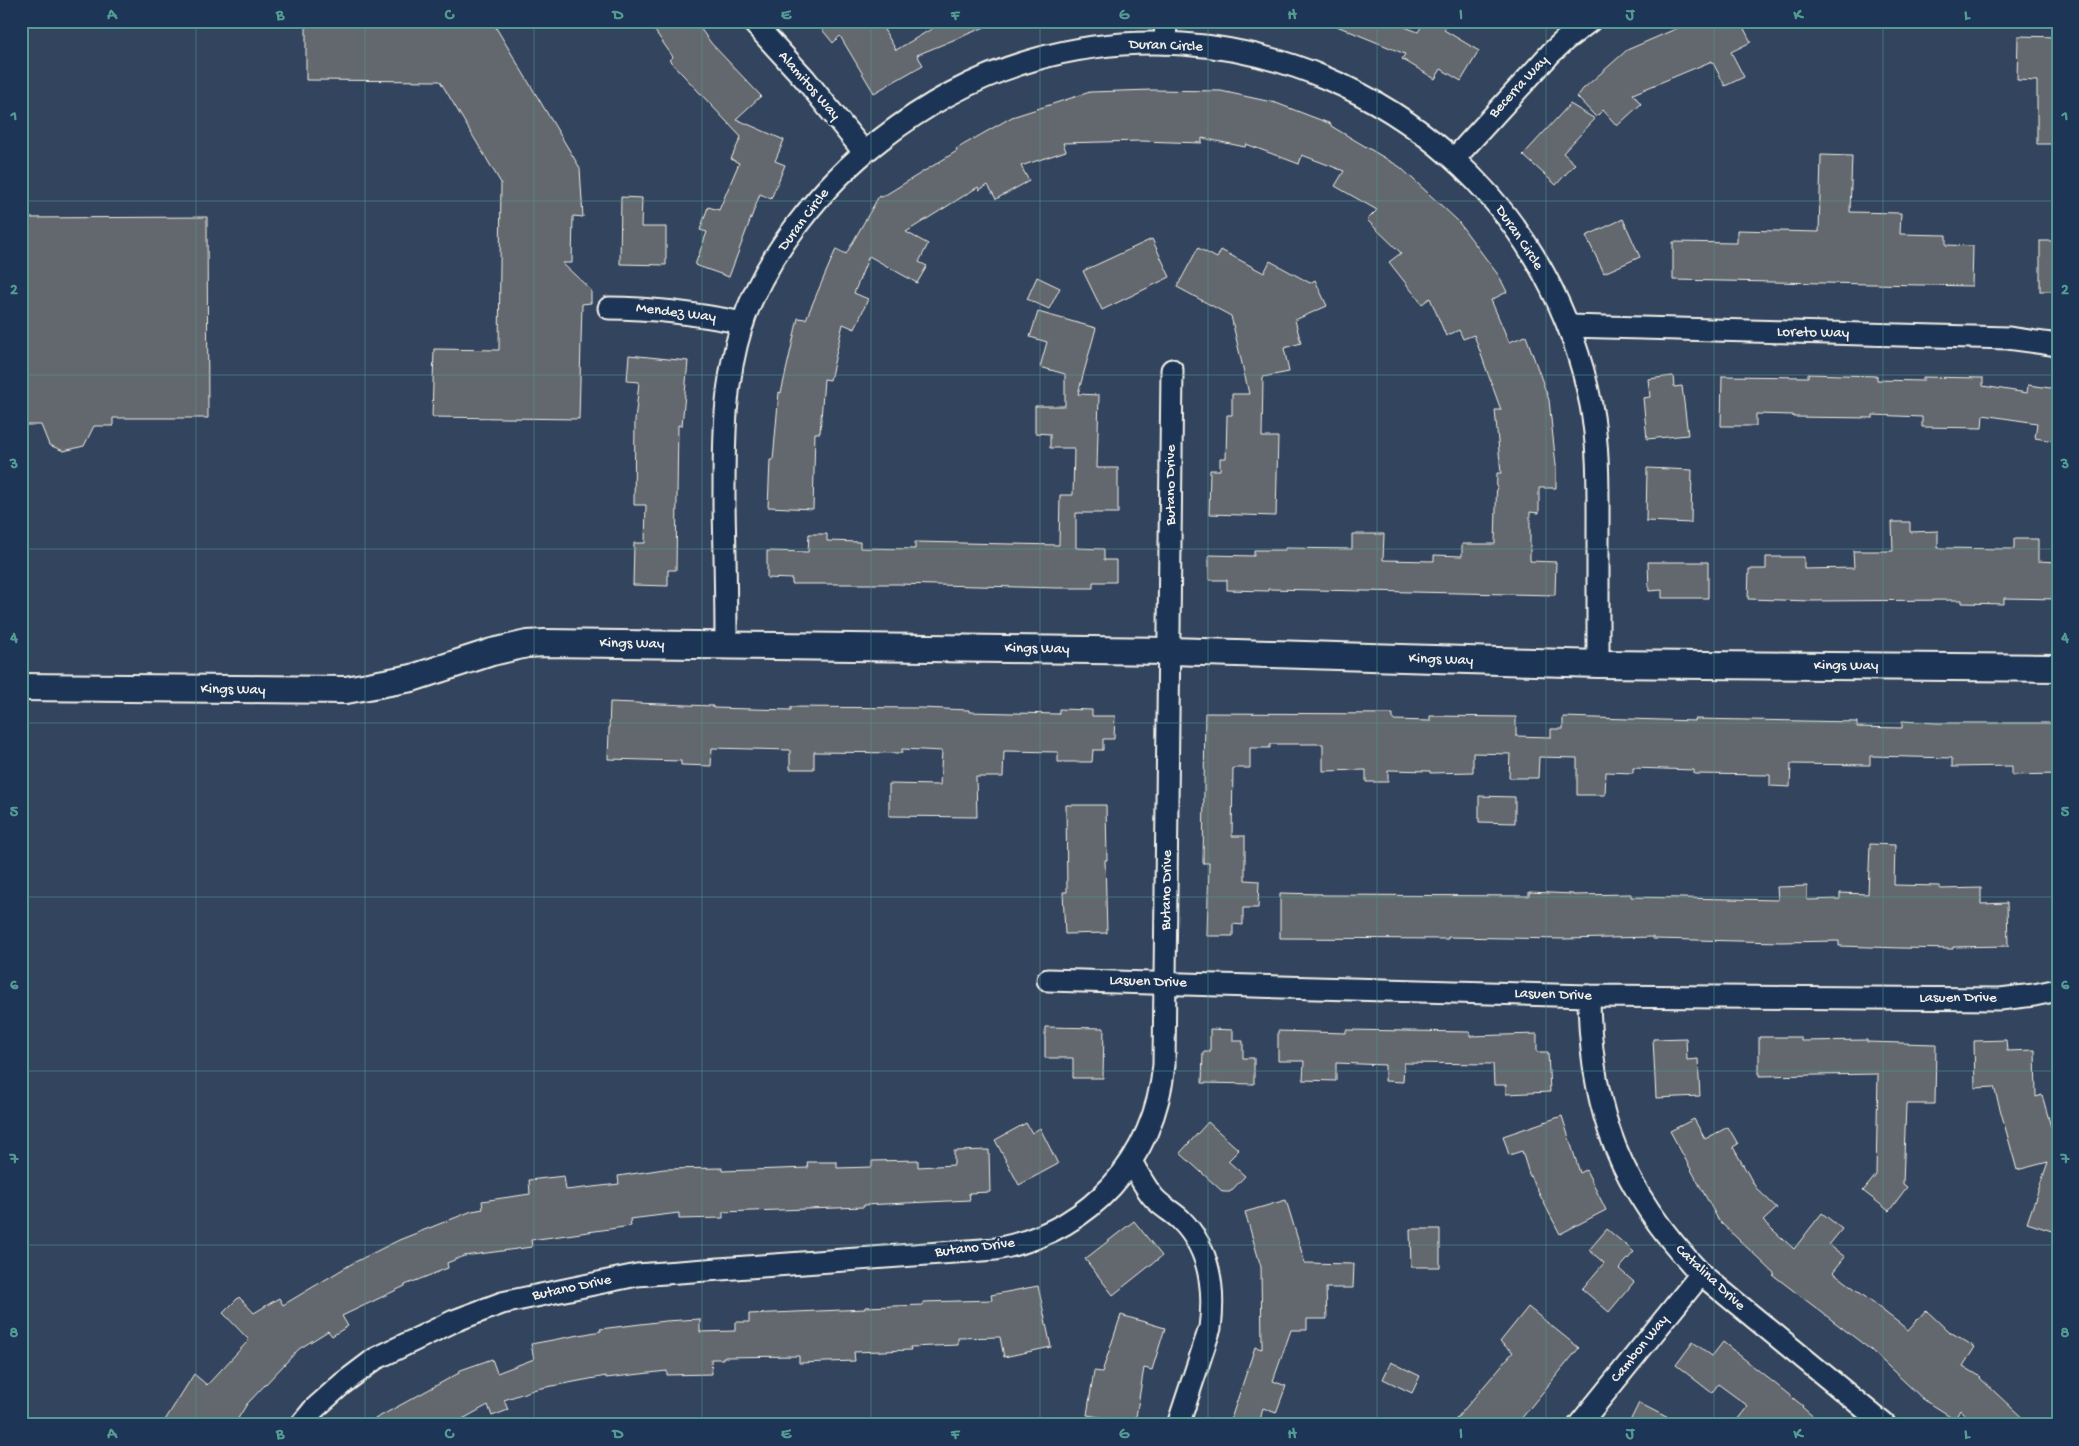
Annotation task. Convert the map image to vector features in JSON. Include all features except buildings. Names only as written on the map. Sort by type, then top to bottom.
[{"type":"street","name":"Alamitos Way","points":[[752,21],[805,79],[864,152]]},
{"type":"street","points":[[1165,43],[1166,21]]},
{"type":"street","name":"Becerra Way","points":[[1454,159],[1551,53],[1590,21]]},
{"type":"street","name":"Duran Circle","points":[[726,644],[724,454],[726,406],[733,359],[743,323],[764,278],[787,238],[815,201],[864,152],[907,119],[947,95],[989,75],[1033,60],[1078,50],[1124,44],[1165,43],[1217,48],[1262,56],[1336,81],[1377,102],[1416,128],[1454,159],[1490,196],[1518,232],[1543,272],[1568,326],[1585,380],[1592,410],[1598,472],[1598,664]]},
{"type":"street","name":"Mendez Way","points":[[609,308],[651,308],[743,323]]},
{"type":"street","name":"Loreto Way","points":[[1568,326],[2008,338],[2058,345]]},
{"type":"street","name":"Butano Drive","points":[[301,1425],[314,1409],[342,1384],[375,1359],[454,1321],[502,1303],[637,1275],[996,1249],[1012,1246],[1045,1235],[1076,1218],[1103,1197],[1132,1162],[1154,1116],[1162,1080],[1170,651],[1172,370]]},
{"type":"street","name":"Kings Way","points":[[21,687],[346,690],[412,678],[492,652],[527,644],[545,643],[1170,651],[1598,664],[2058,668]]},
{"type":"street","name":"Lasuen Drive","points":[[1048,980],[1589,996],[2000,999],[2058,990]]},
{"type":"street","name":"Catalina Drive","points":[[1589,996],[1592,1060],[1604,1116],[1617,1152],[1653,1218],[1676,1248],[1701,1274],[1885,1425]]},
{"type":"street","points":[[1132,1162],[1153,1198],[1181,1220],[1192,1234],[1204,1256],[1211,1280],[1212,1312],[1210,1328],[1178,1425]]},
{"type":"street","name":"Cambon Way","points":[[1579,1425],[1701,1274]]}]
